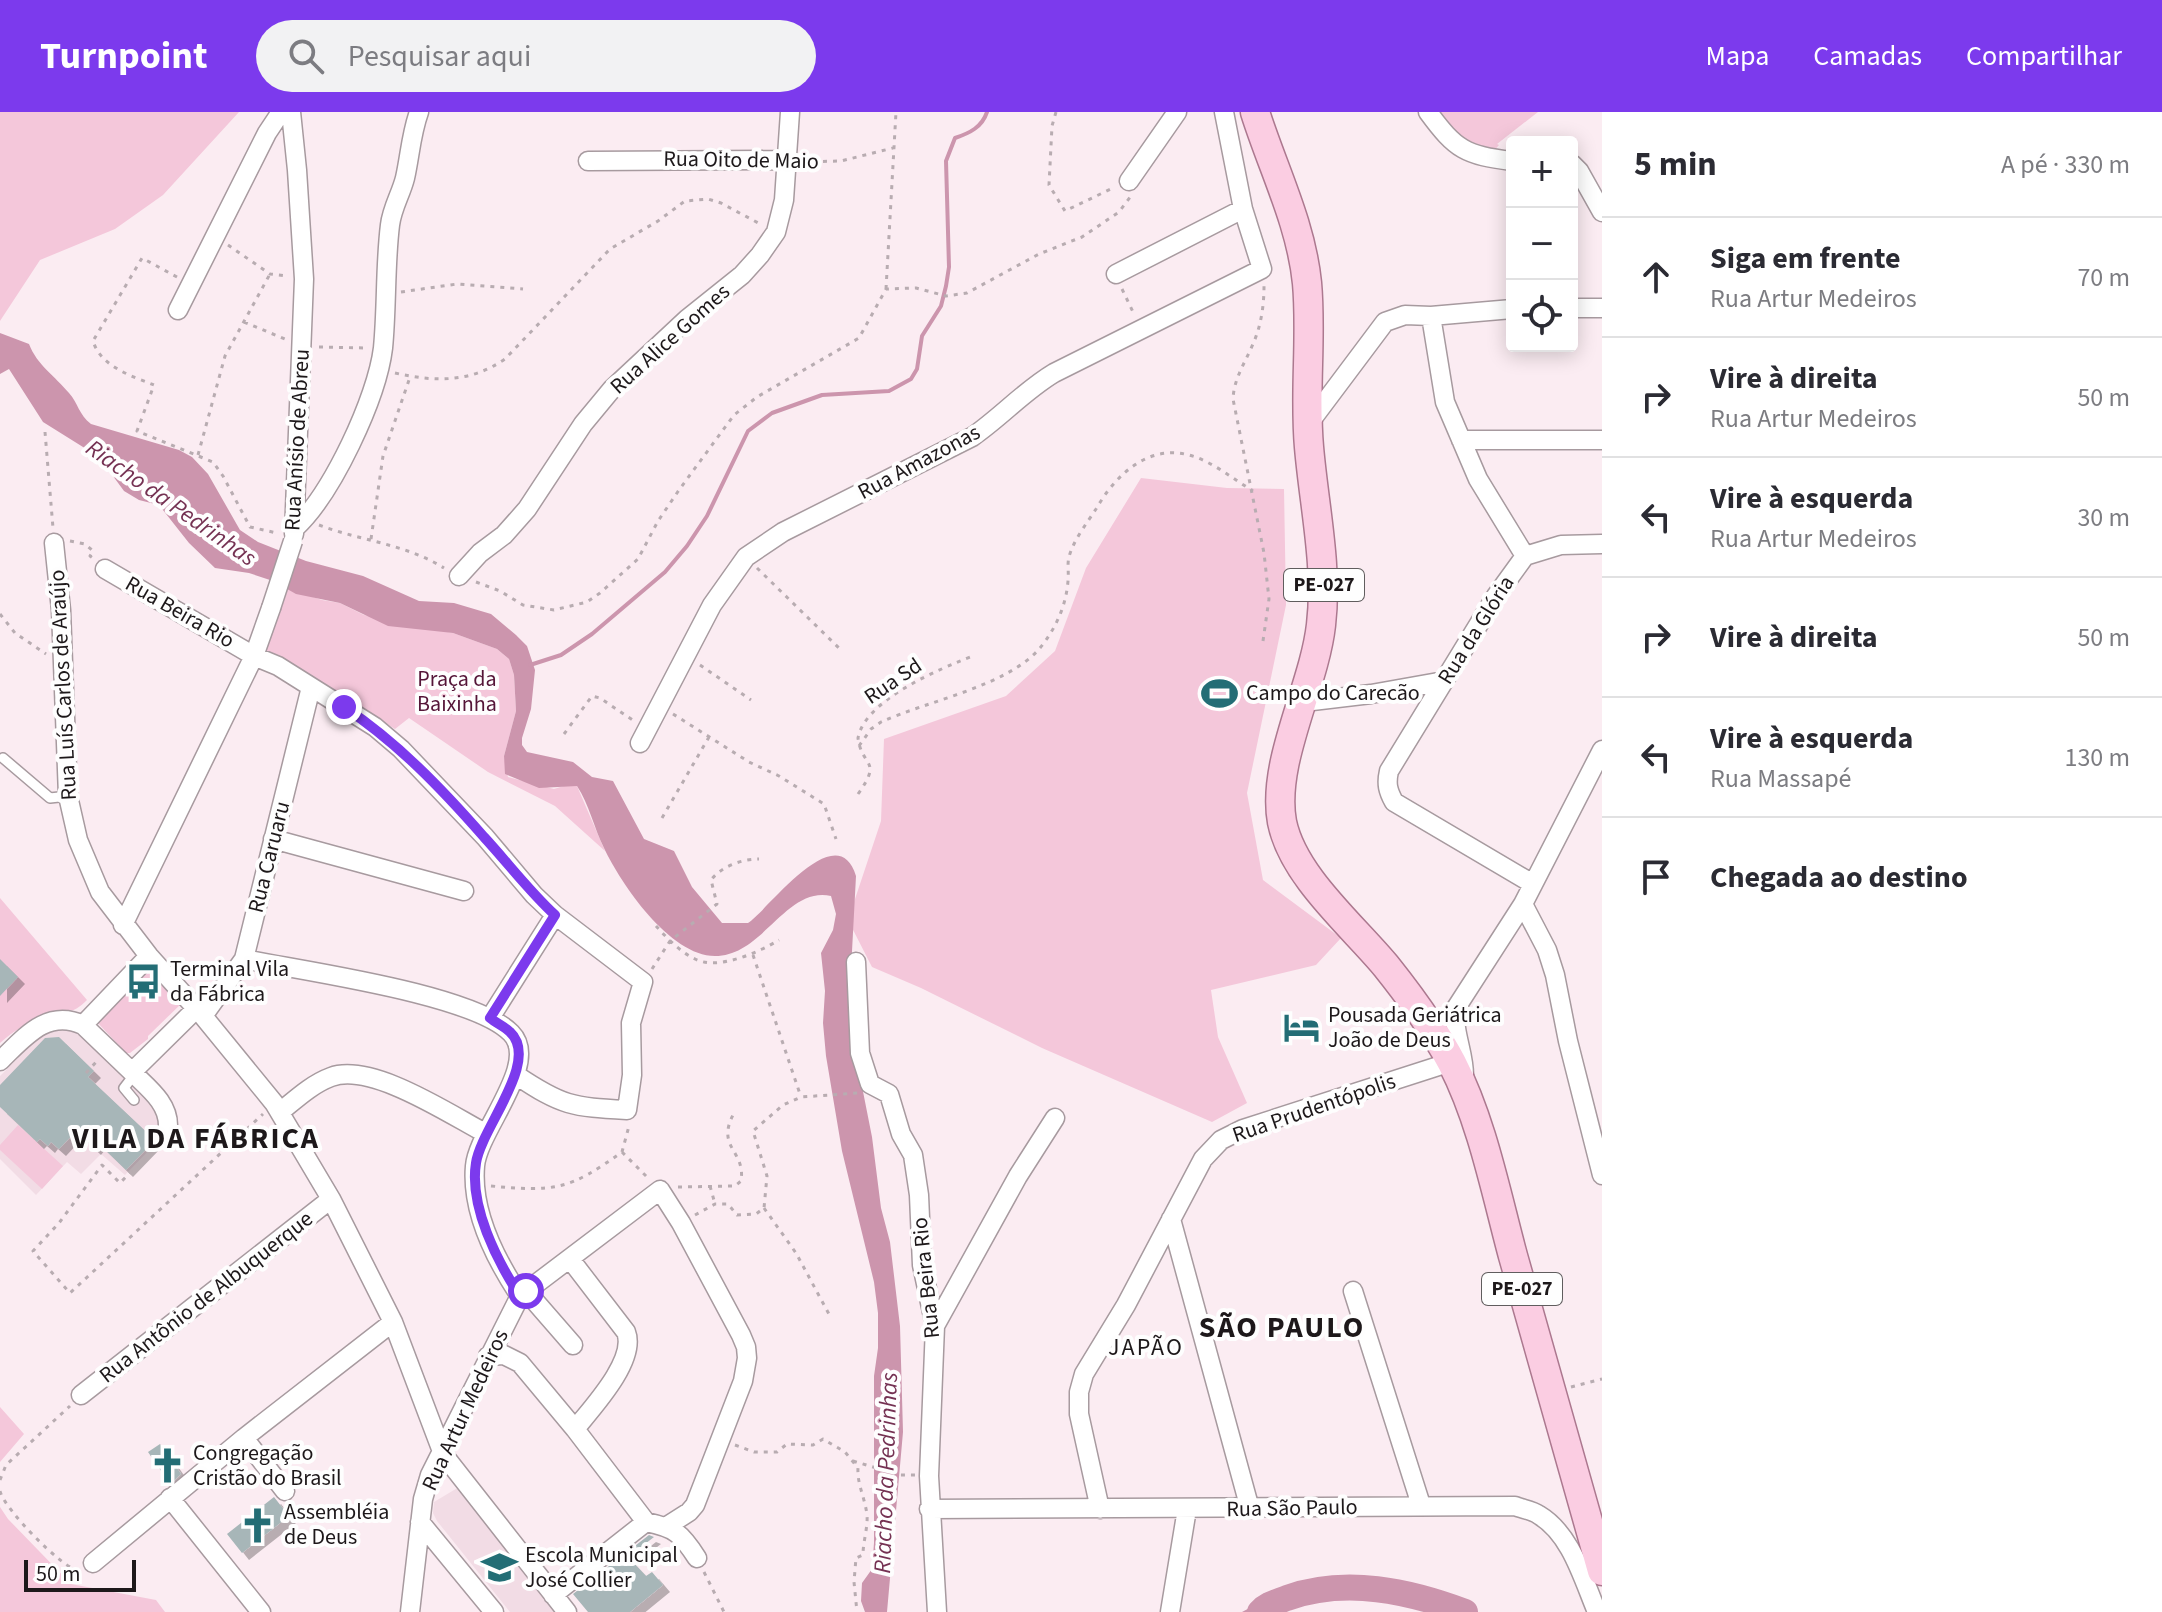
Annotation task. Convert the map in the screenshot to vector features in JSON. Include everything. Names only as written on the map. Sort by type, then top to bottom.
[{"type":"main road","name":"PE-027","points":[[1258,117],[1299,239],[1307,280],[1307,426],[1324,585],[1317,655],[1286,756],[1280,793],[1282,821],[1290,847],[1304,871],[1387,967],[1422,1015],[1463,1088],[1487,1160],[1602,1571]]},
{"type":"street","points":[[178,310],[267,133],[281,112]]},
{"type":"street","name":"Rua Anísio de Abreu","points":[[123,925],[254,656],[295,532],[304,279],[291,112]]},
{"type":"street","points":[[295,532],[325,489],[359,423],[379,370],[383,348],[389,231],[405,179],[409,145],[419,112]]},
{"type":"street","name":"Rua Alice Gomes","points":[[459,576],[527,509],[583,424],[612,389],[687,319],[742,275],[776,232],[784,200],[790,112]]},
{"type":"street","points":[[1129,181],[1177,112]]},
{"type":"street","points":[[1224,112],[1243,209],[1262,269]]},
{"type":"street","points":[[1428,112],[1444,136],[1468,153],[1506,160]]},
{"type":"street","name":"Rua Oito de Maio","points":[[588,161],[787,160]]},
{"type":"street","points":[[1578,170],[1602,212]]},
{"type":"street","points":[[1116,274],[1243,209]]},
{"type":"street","name":"Rua Amazonas","points":[[644,736],[712,605],[746,557],[783,532],[972,437],[992,424],[1036,384],[1262,269]]},
{"type":"street","points":[[1578,308],[1602,308]]},
{"type":"street","points":[[1307,426],[1385,322],[1405,315],[1431,316],[1506,310]]},
{"type":"street","points":[[1431,316],[1445,402],[1478,479],[1525,556]]},
{"type":"street","points":[[1461,440],[1602,440]]},
{"type":"street","name":"Rua Luís Carlos de Araújo","points":[[54,543],[68,796],[72,820],[88,869],[123,925],[277,1108],[331,1199],[393,1322],[443,1454],[567,1612]]},
{"type":"street","name":"Rua da Glória","points":[[1533,884],[1394,802],[1388,791],[1389,771],[1496,596],[1525,556],[1561,545],[1602,544]]},
{"type":"street","name":"Rua Beira Rio","points":[[105,569],[375,727],[401,749],[485,837],[521,882],[555,915],[643,982]]},
{"type":"street","points":[[1304,702],[1444,681]]},
{"type":"street","name":"Rua Caruaru","points":[[133,1074],[199,1012],[244,959],[311,687]]},
{"type":"street","points":[[1463,1088],[1464,1063],[1455,1027],[1456,1008],[1523,904],[1602,750]]},
{"type":"street","points":[[273,839],[464,891]]},
{"type":"street","points":[[1523,904],[1547,950],[1555,975],[1568,1041],[1602,1175]]},
{"type":"street","points":[[490,1018],[555,915]]},
{"type":"street","points":[[83,1025],[149,956]]},
{"type":"street","points":[[244,959],[455,1004],[490,1018],[510,1031],[517,1041],[519,1052],[516,1075],[485,1133],[475,1166],[476,1182],[489,1239],[523,1294],[573,1345]]},
{"type":"street","name":"Rua Beira Rio","points":[[856,962],[860,1053],[870,1084],[889,1094],[901,1134],[913,1155],[919,1195],[922,1265],[935,1326],[929,1509],[937,1612]]},
{"type":"street","points":[[516,1075],[545,1094],[570,1105],[585,1109],[627,1110],[632,1075],[631,1023],[643,982]]},
{"type":"street","points":[[0,1061],[36,1027],[48,1021],[63,1018],[83,1025],[159,1100],[168,1115],[168,1127]]},
{"type":"street","name":"Rua Prudentópolis","points":[[1100,1509],[1083,1440],[1079,1392],[1084,1374],[1126,1305],[1203,1159],[1232,1133],[1451,1062]]},
{"type":"street","points":[[277,1108],[323,1081],[347,1073],[360,1073],[387,1083],[485,1133]]},
{"type":"street","points":[[935,1326],[1018,1176],[1055,1118]]},
{"type":"street","points":[[523,1294],[660,1190],[681,1223],[746,1347],[747,1368],[695,1505],[667,1526]]},
{"type":"street","name":"Rua Antônio de Albuquerque","points":[[81,1395],[331,1199]]},
{"type":"street","points":[[1171,1219],[1250,1509]]},
{"type":"street","points":[[570,1259],[626,1332],[629,1343],[610,1385],[575,1429]]},
{"type":"street","points":[[1353,1291],[1421,1505]]},
{"type":"street","name":"Rua Artur Medeiros","points":[[410,1612],[420,1522],[430,1475],[443,1454],[488,1356],[523,1294]]},
{"type":"street","points":[[93,1563],[244,1438],[393,1322]]},
{"type":"street","points":[[488,1356],[504,1355],[520,1363],[646,1522],[667,1526],[679,1533],[697,1558]]},
{"type":"street","points":[[244,1438],[285,1491]]},
{"type":"street","points":[[170,1498],[261,1612]]},
{"type":"street","name":"Rua São Paulo","points":[[929,1509],[1515,1506],[1537,1514],[1554,1527],[1568,1546],[1597,1612]]},
{"type":"street","points":[[1170,1612],[1187,1509]]},
{"type":"street","points":[[420,1522],[494,1612]]},
{"type":"street","points":[[553,1595],[646,1522]]},
{"type":"lane","points":[[3,758],[50,798],[68,796]]},
{"type":"lane","points":[[133,1074],[124,1088],[134,1100]]},
{"type":"path","points":[[191,284],[142,258],[93,341],[97,354],[124,373],[154,385],[137,431],[198,455],[219,468],[250,527],[277,533],[342,534],[387,543],[500,591],[523,605],[554,610],[571,607],[600,593],[638,559],[665,511],[734,415],[757,397],[859,338],[886,289],[896,112]]},
{"type":"path","points":[[886,289],[916,288],[946,296],[967,293],[1039,254],[1082,237],[1112,218],[1132,195],[1129,181],[1065,211],[1049,185],[1052,126],[1056,112]]},
{"type":"path","name":"Rua Oito de Maio","points":[[787,160],[814,163],[841,161],[893,148]]},
{"type":"path","points":[[379,370],[444,380],[470,377],[490,369],[517,348],[610,249],[685,201],[708,199],[721,203],[776,232]]},
{"type":"path","points":[[215,236],[270,274],[304,279]]},
{"type":"path","points":[[1262,269],[1264,299],[1261,320],[1237,377],[1233,399],[1264,553],[1269,599],[1263,641]]},
{"type":"path","points":[[198,455],[225,356],[270,274]]},
{"type":"path","points":[[1116,274],[1142,330]]},
{"type":"path","points":[[385,295],[457,284],[523,289]]},
{"type":"path","points":[[370,541],[383,456],[410,377]]},
{"type":"path","name":"Rua Luís Carlos de Araújo","points":[[45,432],[54,543]]},
{"type":"path","points":[[858,794],[871,769],[859,746],[871,729],[881,722],[1004,674],[1025,663],[1039,649],[1060,618],[1068,581],[1069,556],[1108,487],[1126,470],[1163,454],[1188,455],[1253,491]]},
{"type":"path","points":[[54,543],[65,540],[85,544],[93,551],[90,556],[105,569]]},
{"type":"path","points":[[746,557],[842,651]]},
{"type":"path","points":[[0,614],[15,633],[63,663]]},
{"type":"path","points":[[687,656],[751,700]]},
{"type":"path","name":"Rua Sd","points":[[859,746],[862,725],[877,709],[941,668],[973,656]]},
{"type":"path","points":[[564,734],[592,696],[600,698],[644,736]]},
{"type":"path","points":[[660,706],[824,804],[836,839]]},
{"type":"path","points":[[662,818],[709,737]]},
{"type":"path","points":[[643,982],[670,941],[717,904],[711,880],[716,874],[745,859],[759,859]]},
{"type":"path","points":[[656,926],[696,961],[713,962],[753,955],[779,940]]},
{"type":"path","points":[[753,955],[801,1097]]},
{"type":"path","points":[[86,1073],[102,1056]]},
{"type":"path","points":[[830,1316],[796,1253],[764,1208],[767,1176],[753,1131],[783,1105],[801,1097],[866,1093]]},
{"type":"path","points":[[168,1127],[164,1139],[120,1183],[102,1165],[59,1223],[33,1251],[70,1293],[277,1108]]},
{"type":"path","points":[[476,1182],[536,1190],[578,1180],[622,1152],[629,1128],[627,1110]]},
{"type":"path","points":[[622,1152],[660,1190],[735,1186],[741,1181],[743,1168],[727,1141],[727,1125],[734,1113]]},
{"type":"path","points":[[710,1186],[715,1204]]},
{"type":"path","points":[[681,1223],[715,1204],[728,1204],[737,1215],[756,1214],[764,1208]]},
{"type":"path","points":[[1551,1392],[1602,1379]]},
{"type":"path","points":[[0,1480],[6,1465],[81,1395]]},
{"type":"path","points":[[721,1439],[754,1452],[777,1452],[787,1444],[813,1445],[823,1439],[836,1445],[853,1461],[858,1468],[868,1525],[863,1537],[863,1555],[856,1558],[854,1582],[857,1612]]},
{"type":"path","points":[[853,1461],[900,1475]]},
{"type":"path","points":[[0,1491],[10,1511],[71,1570],[78,1572],[93,1563]]},
{"type":"path","points":[[697,1558],[724,1612]]},
{"type":"shaded area","points":[[65,1025],[165,1116],[162,1137],[125,1175],[101,1154],[81,1174],[67,1162],[36,1195],[0,1159],[0,1076],[51,1026]]},
{"type":"shaded area","name":"Escola Municipal José Collier","points":[[459,1487],[557,1612],[510,1612],[437,1521],[433,1513],[434,1502]]},
{"type":"green space","points":[[0,112],[239,112],[163,195],[115,229],[40,260],[0,321]]},
{"type":"green space","points":[[1436,112],[1538,112],[1497,144],[1490,155],[1478,158]]},
{"type":"green space","points":[[1141,478],[1227,488],[1284,489],[1286,605],[1247,793],[1263,880],[1341,938],[1316,965],[1211,990],[1218,1037],[1247,1103],[1212,1122],[1042,1048],[872,967],[848,920],[881,821],[884,739],[1006,696],[1055,651],[1086,568]]},
{"type":"green space","name":"Praça da Baixinha","points":[[286,588],[340,603],[364,615],[453,633],[497,649],[509,659],[514,675],[516,711],[504,756],[508,777],[554,789],[577,786],[605,851],[555,806],[488,772],[409,718],[395,729],[264,650]]},
{"type":"green space","points":[[0,898],[87,1000],[72,1010],[27,1024],[0,1043]]},
{"type":"green space","points":[[150,969],[183,1002],[148,1039],[126,1053],[96,1021]]},
{"type":"green space","points":[[18,1125],[63,1166],[42,1189],[0,1150],[0,1145]]},
{"type":"green space","points":[[0,1407],[24,1434],[0,1462]]},
{"type":"green space","points":[[0,1507],[71,1584],[156,1600],[165,1612],[0,1612]]},
{"type":"water","points":[[0,333],[29,344],[91,424],[179,450],[192,457],[208,474],[240,530],[258,542],[306,561],[363,576],[419,601],[454,603],[491,614],[527,646],[535,670],[531,709],[522,738],[527,752],[573,762],[592,777],[613,781],[644,839],[674,851],[692,887],[722,923],[748,923],[786,886],[819,860],[834,856],[847,860],[856,876],[851,970],[853,1041],[872,1137],[881,1208],[890,1242],[900,1326],[903,1432],[887,1612],[865,1612],[861,1601],[862,1583],[872,1569],[874,1543],[874,1376],[878,1313],[874,1282],[842,1151],[826,1056],[821,953],[833,930],[836,914],[831,896],[815,896],[801,901],[747,945],[732,953],[715,956],[698,953],[681,944],[649,916],[622,880],[604,848],[577,786],[539,788],[505,774],[504,756],[516,711],[514,675],[509,659],[497,649],[453,633],[388,626],[340,603],[296,594],[273,581],[249,573],[215,568],[189,543],[159,505],[139,500],[124,491],[99,457],[43,422],[9,369],[0,374]]},
{"type":"water","points":[[1349,1587],[1306,1600],[1284,1612],[1242,1612],[1270,1598],[1294,1591]]},
{"type":"building","points":[[0,959],[18,977],[0,996]]},
{"type":"building","points":[[59,1037],[94,1071],[88,1077],[155,1140],[126,1170],[98,1143],[94,1148],[76,1131],[59,1149],[51,1142],[48,1146],[40,1139],[37,1142],[0,1107],[0,1085],[45,1038]]},
{"type":"building","name":"Congregação Cristão do Brasil","points":[[160,1444],[181,1474],[170,1484],[148,1452]]},
{"type":"building","name":"Assembléia de Deus","points":[[274,1497],[289,1516],[242,1553],[227,1534]]},
{"type":"building","points":[[649,1535],[654,1537],[628,1557],[646,1576],[652,1572],[663,1585],[630,1612],[588,1612],[573,1594]]},
{"type":"waterway","points":[[530,665],[561,655],[592,634],[665,572],[707,516],[748,431],[772,413],[822,395],[889,391],[911,379],[917,369],[922,336],[941,306],[946,286],[949,267],[946,161],[955,138],[975,129],[987,112]]},
{"type":"waterway","name":"Riacho da Pedrinhas","points":[[1260,1612],[1287,1598],[1332,1588],[1400,1593],[1465,1612]]},
{"type":"place","name":"Campo do Carecão","points":[[1220,693]]},
{"type":"place","name":"Terminal Vila da Fábrica","points":[[144,982]]},
{"type":"place","name":"Pousada Geriátrica João de Deus","points":[[1302,1028]]},
{"type":"place","name":"Congregação Cristão do Brasil","points":[[167,1466]]},
{"type":"place","name":"Assembléia de Deus","points":[[258,1525]]},
{"type":"place","name":"Escola Municipal José Collier","points":[[499,1568]]},
{"type":"district","name":"VILA DA FÁBRICA","points":[[196,1138]]},
{"type":"district","name":"SÃO PAULO","points":[[1282,1327]]},
{"type":"district","name":"JAPÃO","points":[[1146,1347]]},
{"type":"route","points":[[344,707],[401,749],[485,837],[521,882],[555,915],[490,1018],[510,1031],[517,1041],[519,1062],[516,1075],[479,1146],[475,1166],[480,1209],[489,1239],[520,1296],[526,1291]]}]
